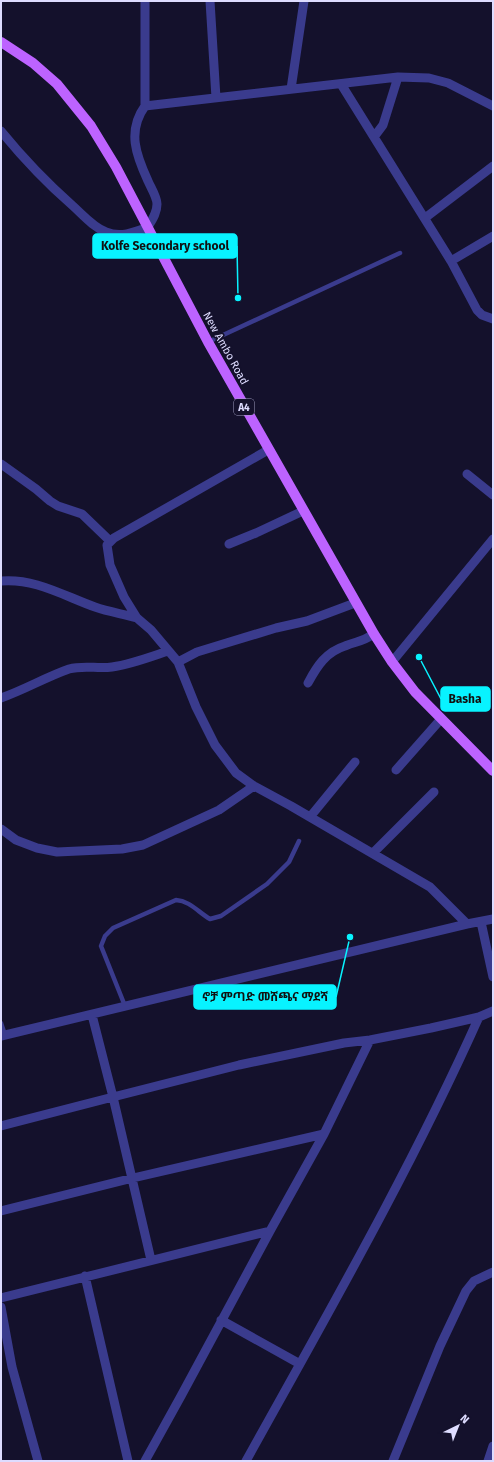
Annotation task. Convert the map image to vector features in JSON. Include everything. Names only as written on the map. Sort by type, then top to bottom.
[{"type":"main road","name":"New Ambo Road","points":[[1,42],[33,63],[57,84],[91,126],[116,167],[208,342],[268,450],[374,634],[392,662],[415,692],[493,771]]},
{"type":"street","points":[[1,131],[14,148],[89,222],[107,232],[119,235],[129,234],[148,227],[156,211],[157,203],[140,163],[136,148],[134,128],[139,114],[145,106],[145,1]]},
{"type":"street","points":[[210,1],[216,98]]},
{"type":"street","points":[[291,89],[304,1]]},
{"type":"street","points":[[145,106],[398,77],[429,78],[448,83],[493,106]]},
{"type":"street","points":[[374,137],[383,125],[398,77]]},
{"type":"street","points":[[340,84],[425,218],[451,261],[477,310],[482,315],[493,319]]},
{"type":"street","points":[[425,218],[475,179],[492,168]]},
{"type":"street","points":[[451,261],[493,236]]},
{"type":"street","points":[[268,450],[125,530],[107,545],[110,565],[124,597],[137,618],[151,630],[178,662],[196,707],[215,744],[236,773],[254,786],[430,887],[467,924]]},
{"type":"street","points":[[1,464],[58,506],[82,514],[110,541]]},
{"type":"street","points":[[467,474],[493,494]]},
{"type":"street","points":[[229,544],[303,511]]},
{"type":"street","points":[[392,662],[493,539]]},
{"type":"street","points":[[1,582],[14,580],[43,585],[97,607],[137,618]]},
{"type":"street","points":[[178,662],[197,652],[276,628],[307,621],[356,603]]},
{"type":"street","points":[[308,683],[316,666],[328,654],[344,646],[362,642],[374,634]]},
{"type":"street","points":[[1,698],[71,669],[111,667],[145,659],[168,651]]},
{"type":"street","points":[[396,770],[441,719]]},
{"type":"street","points":[[310,817],[355,762]]},
{"type":"street","points":[[1,829],[16,840],[37,848],[57,852],[122,849],[143,845],[219,810],[254,786]]},
{"type":"street","points":[[373,853],[434,792]]},
{"type":"street","points":[[3,1035],[493,919]]},
{"type":"street","points":[[482,922],[493,977]]},
{"type":"street","points":[[1,1126],[239,1065],[344,1043],[370,1040],[432,1028],[479,1017],[493,1011]]},
{"type":"street","points":[[92,1015],[133,1178],[151,1260]]},
{"type":"street","points":[[246,1461],[398,1184],[461,1058],[479,1017]]},
{"type":"street","points":[[145,1461],[324,1134],[370,1040]]},
{"type":"street","points":[[1,1211],[133,1178],[324,1134]]},
{"type":"street","points":[[1,1298],[270,1231]]},
{"type":"street","points":[[393,1461],[440,1346],[466,1291],[474,1281],[493,1272]]},
{"type":"street","points":[[86,1276],[128,1461]]},
{"type":"street","points":[[1,1307],[12,1367],[38,1461]]},
{"type":"street","points":[[221,1320],[300,1364]]},
{"type":"street","points":[[488,1461],[493,1446]]},
{"type":"lane","points":[[208,342],[400,253]]},
{"type":"lane","points":[[125,1006],[102,946],[105,936],[113,928],[176,900],[183,900],[190,903],[203,915],[210,919],[221,916],[267,884],[289,862],[299,841]]},
{"type":"lane","points":[[1,1023],[3,1035]]},
{"type":"place","name":"Kolfe Secondary school","points":[[238,298]]},
{"type":"place","name":"Basha","points":[[419,657]]},
{"type":"place","name":"ኖቻ ምጣድ መሸጫና ማደሻ","points":[[350,937]]}]
